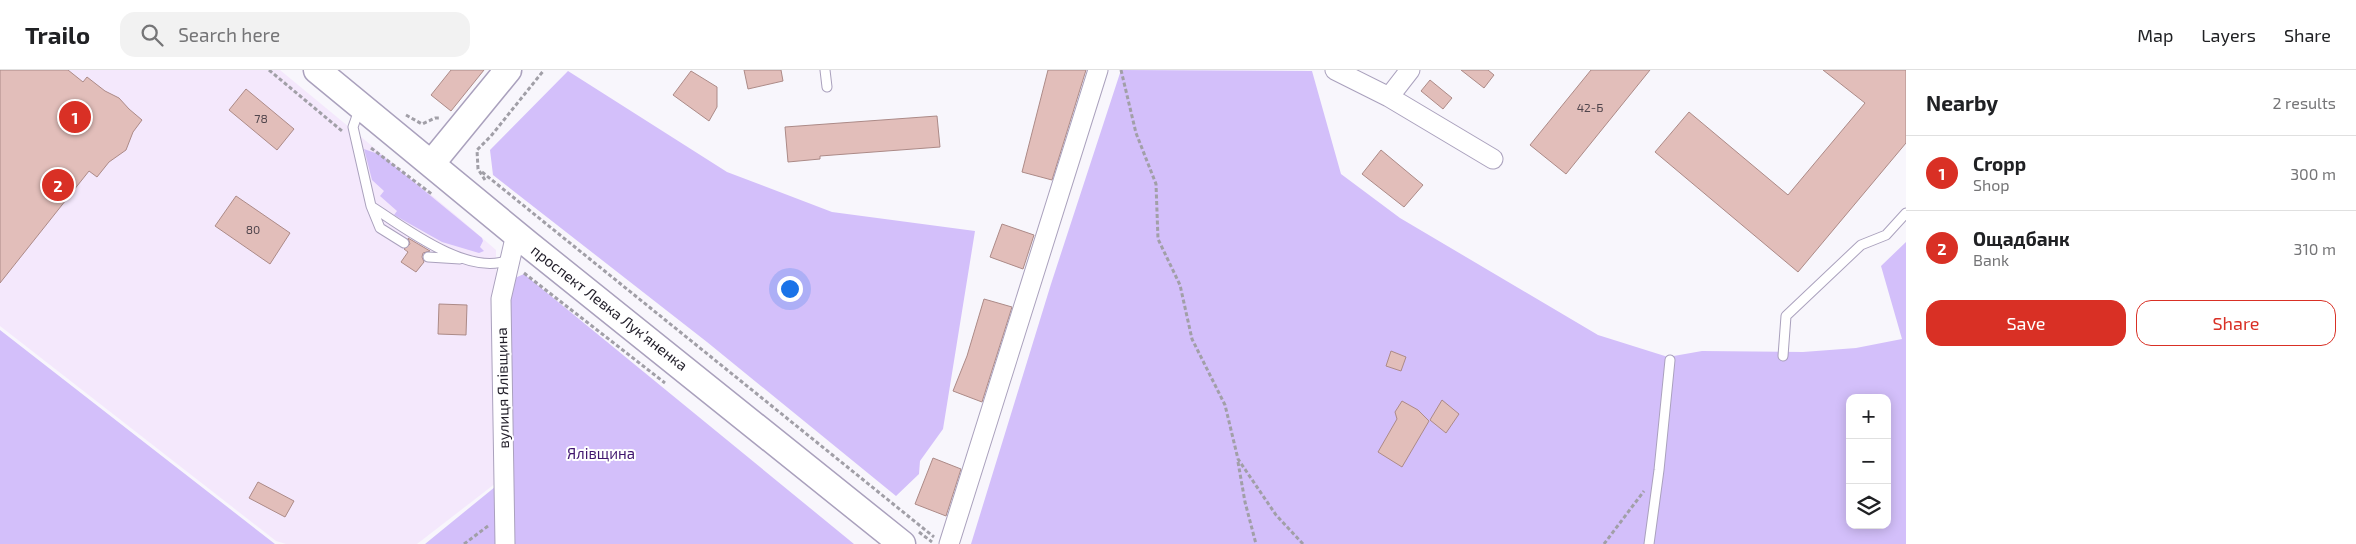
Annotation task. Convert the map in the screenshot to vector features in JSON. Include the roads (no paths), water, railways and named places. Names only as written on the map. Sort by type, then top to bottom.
[{"type":"main road","name":"проспект Левка Лукʼяненка","points":[[317,70],[431,164],[517,246],[902,544]]},
{"type":"main road","points":[[431,164],[508,70]]},
{"type":"street","points":[[942,541],[1098,70]]},
{"type":"street","points":[[1335,70],[1388,97],[1493,159]]},
{"type":"street","points":[[1388,97],[1410,70]]},
{"type":"street","name":"вулиця Ялівщина","points":[[505,544],[501,299],[517,246]]},
{"type":"lane","points":[[825,70],[827,87]]},
{"type":"lane","points":[[361,107],[356,115],[353,127],[371,206],[380,228],[404,243]]},
{"type":"lane","points":[[371,206],[438,247],[467,260]]},
{"type":"lane","points":[[1783,356],[1786,316],[1861,244],[1886,235],[1906,213]]},
{"type":"lane","points":[[428,257],[501,263],[517,246]]},
{"type":"lane","points":[[1649,544],[1660,470],[1670,360]]},
{"type":"place","name":"Cropp","points":[[75,117]]},
{"type":"place","name":"Ощадбанк","points":[[58,185]]},
{"type":"park label","name":"Ялівщина","points":[[601,454]]}]
